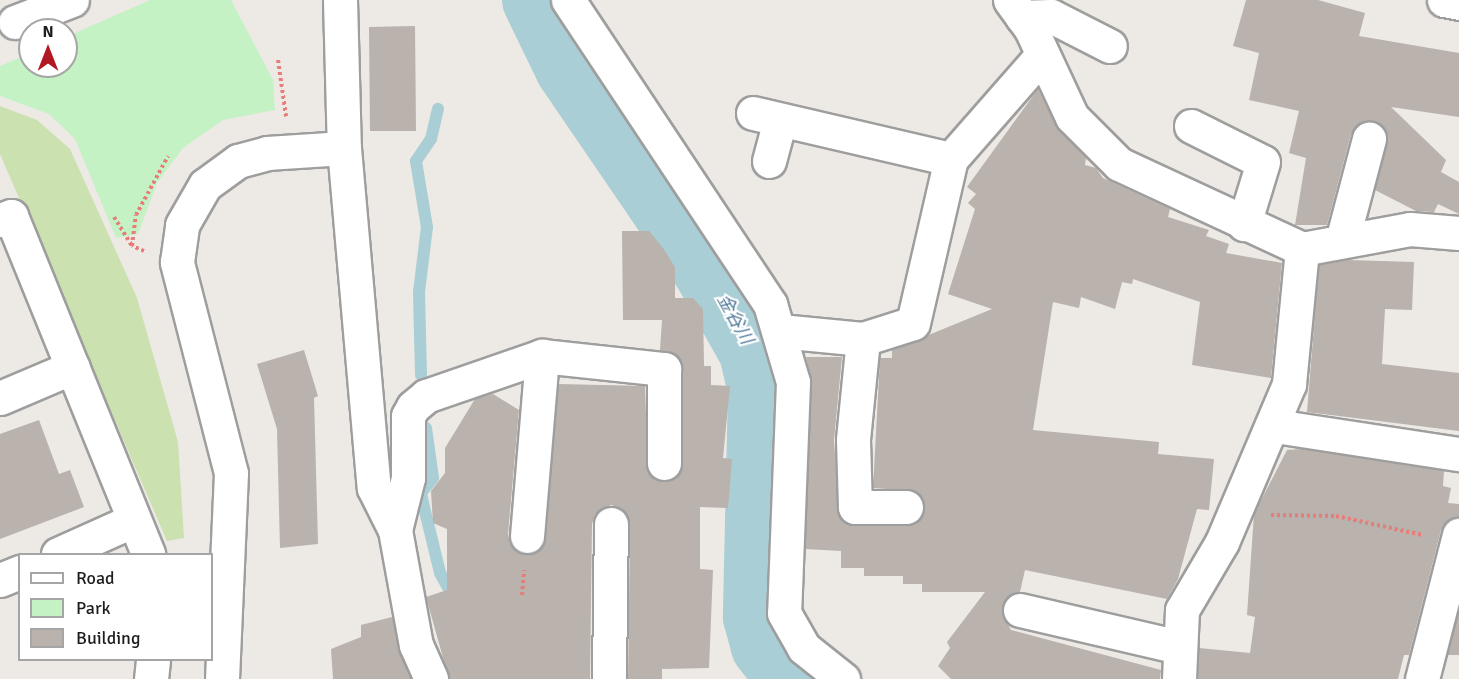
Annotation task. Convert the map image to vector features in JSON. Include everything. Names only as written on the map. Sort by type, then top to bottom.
[{"type":"street","points":[[15,22],[72,0]]},
{"type":"street","points":[[340,0],[344,148],[374,488],[395,531],[416,645],[431,679]]},
{"type":"street","points":[[568,0],[770,304],[793,382],[795,434],[783,604],[804,648],[843,679]]},
{"type":"street","points":[[1444,0],[1459,3]]},
{"type":"street","points":[[1023,6],[1051,16],[1110,46]]},
{"type":"street","points":[[1023,6],[1042,55],[1072,117],[1119,164],[1302,249],[1410,230],[1459,233]]},
{"type":"street","points":[[780,332],[863,339],[913,323],[951,159],[1042,55]]},
{"type":"street","points":[[769,161],[766,116],[951,159]]},
{"type":"street","points":[[1191,126],[1263,162],[1244,224]]},
{"type":"street","points":[[1342,241],[1369,139]]},
{"type":"street","points":[[222,679],[231,472],[177,262],[182,225],[205,185],[238,161],[301,149],[344,148]]},
{"type":"street","points":[[0,220],[11,216],[147,553]]},
{"type":"street","points":[[1179,679],[1182,610],[1234,515],[1275,426],[1296,342],[1302,249]]},
{"type":"street","points":[[863,339],[853,440],[855,507],[906,507]]},
{"type":"street","points":[[395,531],[408,478],[408,416],[413,407],[426,396],[542,356],[664,369],[664,463]]},
{"type":"street","points":[[527,536],[542,356]]},
{"type":"street","points":[[0,398],[73,367]]},
{"type":"street","points":[[1275,426],[1459,454]]},
{"type":"street","points":[[62,553],[134,520]]},
{"type":"street","points":[[609,679],[611,524]]},
{"type":"street","points":[[1422,679],[1458,539]]},
{"type":"street","points":[[0,580],[18,573]]},
{"type":"street","points":[[1020,610],[1179,647]]},
{"type":"street","points":[[152,679],[153,661]]},
{"type":"path","points":[[278,60],[287,123]]},
{"type":"path","points":[[132,246],[136,215],[168,156]]},
{"type":"path","points":[[114,218],[132,246],[151,253]]},
{"type":"path","points":[[1234,515],[1335,516],[1458,539]]},
{"type":"green space","points":[[150,0],[231,0],[273,80],[275,110],[223,120],[183,148],[157,183],[138,234],[116,238],[75,139],[49,114],[0,96],[0,66],[18,58],[18,78],[78,78],[78,32]]},
{"type":"green space","points":[[0,106],[37,120],[70,149],[137,298],[178,442],[184,538],[167,541],[0,154]]},
{"type":"building","points":[[1246,0],[1318,0],[1365,13],[1359,36],[1459,53],[1459,117],[1391,107],[1446,160],[1441,172],[1459,182],[1459,214],[1438,204],[1434,212],[1416,211],[1375,190],[1387,135],[1382,125],[1365,121],[1351,134],[1327,225],[1295,225],[1306,158],[1289,153],[1299,111],[1249,100],[1259,53],[1233,46]]},
{"type":"building","points":[[415,26],[416,131],[370,131],[369,27]]},
{"type":"building","points":[[1038,89],[1058,130],[1086,158],[1085,165],[1096,168],[1103,178],[1170,209],[1168,217],[1209,230],[1206,236],[1229,244],[1226,253],[1282,263],[1271,378],[1192,365],[1200,302],[1133,279],[1132,284],[1122,282],[1115,309],[1081,297],[1079,308],[1053,302],[1033,430],[1159,442],[1158,454],[1214,459],[1209,510],[1197,509],[1178,579],[1167,599],[1025,570],[1020,592],[1006,598],[1002,615],[1011,630],[1161,670],[1160,679],[951,679],[938,666],[950,648],[947,642],[985,592],[922,592],[922,584],[903,584],[903,576],[864,576],[864,568],[841,568],[841,551],[805,549],[812,383],[806,357],[842,357],[834,440],[839,517],[855,526],[906,526],[922,516],[922,498],[915,491],[873,488],[880,358],[892,358],[892,350],[992,309],[948,294],[975,209],[968,203],[976,194],[967,187]]},
{"type":"building","points":[[622,231],[649,231],[663,248],[675,267],[675,298],[693,298],[703,309],[704,366],[711,366],[711,385],[730,386],[723,458],[732,459],[728,508],[700,507],[700,569],[713,570],[709,668],[662,669],[662,679],[628,679],[630,524],[621,508],[611,505],[595,514],[592,524],[590,679],[449,679],[426,597],[447,590],[447,529],[433,523],[431,491],[445,473],[445,448],[475,399],[493,394],[519,410],[508,534],[510,544],[525,555],[535,553],[546,538],[558,384],[645,386],[648,472],[663,482],[680,472],[683,368],[675,354],[660,350],[662,320],[623,320]]},
{"type":"building","points":[[1348,260],[1414,262],[1412,310],[1385,309],[1382,364],[1459,373],[1459,431],[1307,412],[1319,265]]},
{"type":"building","points":[[304,350],[318,396],[314,398],[318,544],[280,548],[277,429],[257,364]]},
{"type":"building","points":[[39,420],[59,474],[70,470],[84,507],[0,539],[0,434]]},
{"type":"building","points":[[1302,449],[1444,471],[1443,486],[1451,488],[1448,503],[1459,504],[1459,517],[1441,530],[1409,655],[1404,655],[1398,679],[1198,679],[1199,648],[1250,653],[1255,617],[1247,615],[1254,514],[1287,450]]},
{"type":"building","points":[[1459,610],[1459,655],[1447,655]]},
{"type":"building","points":[[392,617],[411,679],[333,679],[331,649],[361,637],[361,625]]},
{"type":"waterway","name":"金谷川","points":[[536,0],[569,68],[708,272],[753,352],[762,390],[757,617],[765,646],[790,679]]},
{"type":"waterway","points":[[421,375],[419,292],[427,227],[416,161],[431,139],[438,109]]},
{"type":"waterway","points":[[426,428],[433,478],[421,493],[440,573],[455,600]]}]
